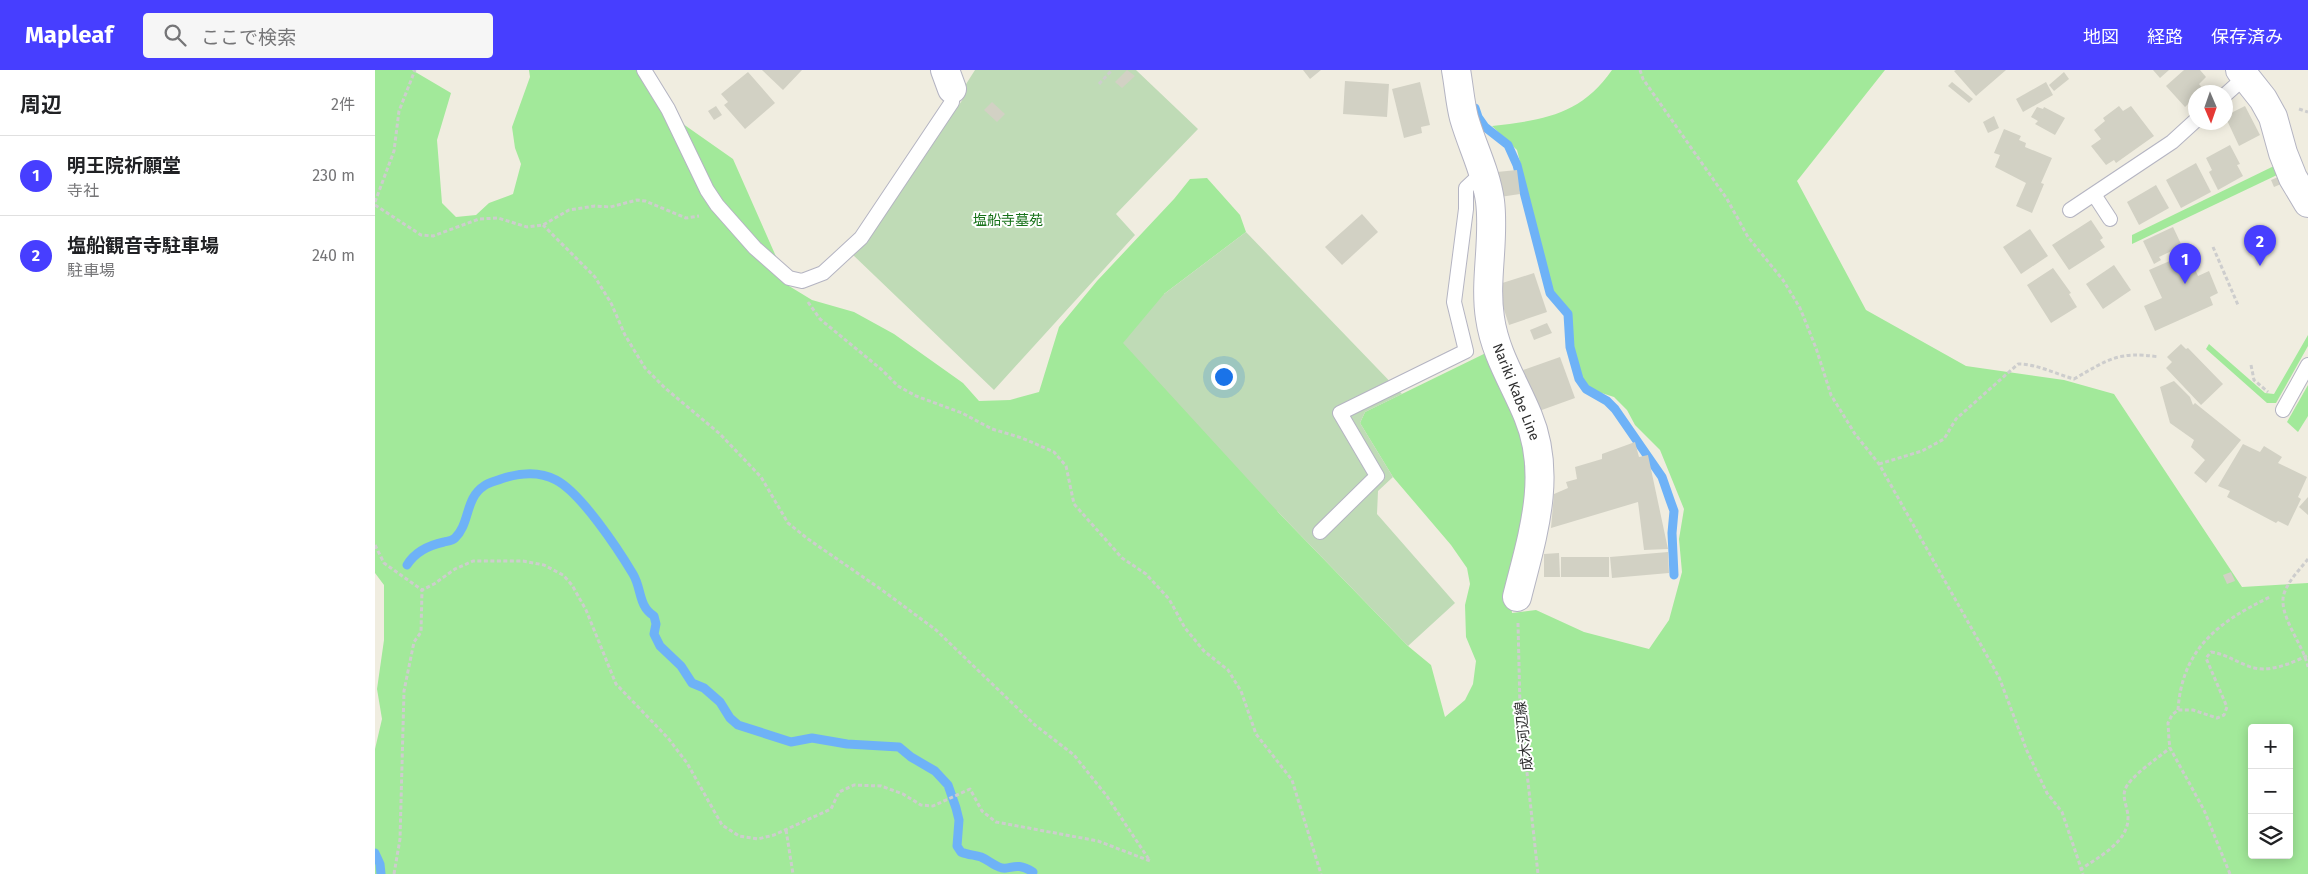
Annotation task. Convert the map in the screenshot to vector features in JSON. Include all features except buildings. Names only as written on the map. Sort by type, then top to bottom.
[{"type":"main road","name":"Nariki Kabe Line","points":[[1456,70],[1465,118],[1483,172],[1490,201],[1491,226],[1488,297],[1490,318],[1504,366],[1535,435],[1540,456],[1541,487],[1529,550],[1517,597]]},
{"type":"main road","points":[[2243,73],[2263,99],[2273,117],[2283,153],[2293,178],[2308,203]]},
{"type":"lane","points":[[644,70],[684,138],[707,190],[717,205],[755,248],[789,278],[802,281],[823,272],[861,238],[952,102],[949,80]]},
{"type":"lane","points":[[2233,85],[2243,73]]},
{"type":"lane","points":[[2071,210],[2095,196],[2172,142],[2188,128]]},
{"type":"lane","points":[[1320,532],[1377,476],[1340,413],[1466,351],[1454,302],[1466,209],[1466,188],[1483,172]]},
{"type":"lane","points":[[2095,196],[2110,219]]},
{"type":"lane","points":[[2283,410],[2308,365]]},
{"type":"path","points":[[415,70],[399,111],[395,151],[375,203],[421,235],[433,236],[446,233],[459,225],[479,219],[498,218],[527,227],[543,225],[569,210],[595,206],[610,207],[637,200],[645,200],[686,218],[698,217],[717,205]]},
{"type":"path","points":[[1099,84],[1112,70]]},
{"type":"path","points":[[1640,70],[1643,79],[1727,199],[1748,237],[1783,280],[1799,308],[1816,348],[1831,395],[1855,434],[1879,464],[1999,677],[2027,751],[2047,793],[2062,812],[2080,870],[2083,874]]},
{"type":"path","points":[[422,590],[455,569],[473,561],[523,561],[544,565],[563,575],[572,585],[586,610],[616,684],[668,738],[687,762],[722,825],[739,836],[758,839],[786,830],[831,809],[839,792],[854,785],[881,786],[903,794],[921,805],[933,806],[971,789],[982,811],[996,822],[1098,841],[1150,861],[1106,795],[1074,755],[1035,725],[936,630],[808,539],[789,523],[761,477],[720,434],[665,388],[645,368],[625,336],[611,303],[595,277],[543,225]]},
{"type":"path","points":[[2213,247],[2238,305]]},
{"type":"path","points":[[802,281],[807,300],[820,319],[882,370],[898,386],[916,396],[962,413],[992,429],[1022,438],[1054,452],[1066,466],[1074,504],[1122,558],[1146,574],[1169,599],[1185,628],[1227,670],[1241,690],[1256,734],[1292,780],[1321,874]]},
{"type":"path","points":[[1879,464],[1922,451],[1944,439],[1956,419],[2018,364],[2031,364],[2053,374],[2074,379],[2117,356],[2140,355],[2159,357]]},
{"type":"path","points":[[2251,365],[2254,380],[2269,393],[2272,405],[2283,410]]},
{"type":"path","points":[[375,545],[384,563],[422,590]]},
{"type":"path","points":[[2308,559],[2289,584],[2283,597],[2285,615],[2307,656],[2308,667]]},
{"type":"path","points":[[394,874],[400,840],[404,691],[414,642],[421,632],[422,590]]},
{"type":"path","name":"成木河辺線","points":[[1517,597],[1520,708],[1538,874]]},
{"type":"path","points":[[2178,710],[2181,682],[2189,660],[2218,629],[2239,612],[2270,597]]},
{"type":"path","points":[[2230,874],[2200,803],[2170,748],[2168,723],[2171,714],[2178,710],[2193,710],[2217,718],[2224,715],[2227,707],[2206,658],[2211,652],[2233,658],[2249,667],[2263,670],[2281,666],[2307,656]]},
{"type":"path","points":[[2080,870],[2111,848],[2123,836],[2128,819],[2124,792],[2129,783],[2170,748]]},
{"type":"path","points":[[786,830],[793,874]]},
{"type":"green space","points":[[375,70],[412,70],[451,93],[437,140],[442,203],[456,217],[476,215],[489,203],[513,194],[521,164],[515,148],[512,127],[530,77],[529,70],[638,70],[666,112],[733,159],[789,286],[812,300],[854,312],[894,334],[963,383],[979,401],[1010,400],[1039,392],[1059,327],[1097,281],[1174,199],[1190,179],[1207,178],[1240,215],[1246,232],[1164,294],[1278,512],[1408,646],[1431,665],[1445,717],[1465,700],[1473,684],[1476,661],[1466,637],[1465,605],[1470,584],[1467,568],[1451,545],[1393,477],[1360,423],[1365,412],[1492,350],[1535,454],[1510,594],[1512,613],[1536,610],[1584,632],[1649,649],[1669,620],[1682,572],[1679,539],[1684,509],[1660,450],[1635,425],[1627,410],[1614,397],[1589,389],[1581,377],[1574,353],[1570,312],[1553,291],[1517,150],[1492,126],[1544,118],[1574,106],[1600,85],[1612,70],[1885,70],[1797,181],[1866,310],[1966,366],[2064,380],[2114,394],[2242,587],[2308,583],[2308,874],[375,874],[375,749],[382,719],[377,689],[384,640],[384,585],[375,573]]},
{"type":"green space","name":"塩船寺墓苑","points":[[975,70],[1136,70],[1198,129],[1116,214],[1135,235],[994,390],[852,254],[867,242],[965,96],[961,92]]},
{"type":"green space","points":[[2274,166],[2277,175],[2132,244],[2132,235]]},
{"type":"green space","points":[[1246,232],[1402,394],[1365,412],[1360,423],[1393,477],[1378,491],[1377,514],[1455,603],[1408,646],[1278,512],[1123,343],[1164,294]]},
{"type":"green space","points":[[2308,335],[2308,346],[2276,403],[2267,403],[2206,349],[2209,344],[2265,393],[2274,394]]},
{"type":"green space","points":[[2308,385],[2308,416],[2298,432],[2287,422]]},
{"type":"waterway","points":[[1475,108],[1478,117],[1485,127],[1508,145],[1517,165],[1550,293],[1568,314],[1570,347],[1579,379],[1586,389],[1607,401],[1615,409],[1662,477],[1674,511],[1672,533],[1674,575]]},
{"type":"waterway","points":[[407,565],[414,556],[423,550],[455,538],[463,526],[474,497],[486,485],[522,474],[543,475],[556,480],[566,487],[587,509],[609,537],[633,574],[645,607],[654,616],[656,624],[654,634],[660,646],[681,666],[692,683],[704,688],[720,702],[730,718],[738,725],[791,742],[812,738],[847,744],[899,747],[911,757],[935,771],[948,785],[959,820],[957,846],[961,852],[981,857],[1003,868],[1017,866],[1033,872]]},
{"type":"waterway","points":[[375,853],[380,864],[381,874]]},
{"type":"place","name":"塩船観音寺駐車場","points":[[2260,266]]},
{"type":"place","name":"明王院祈願堂","points":[[2185,284]]}]
